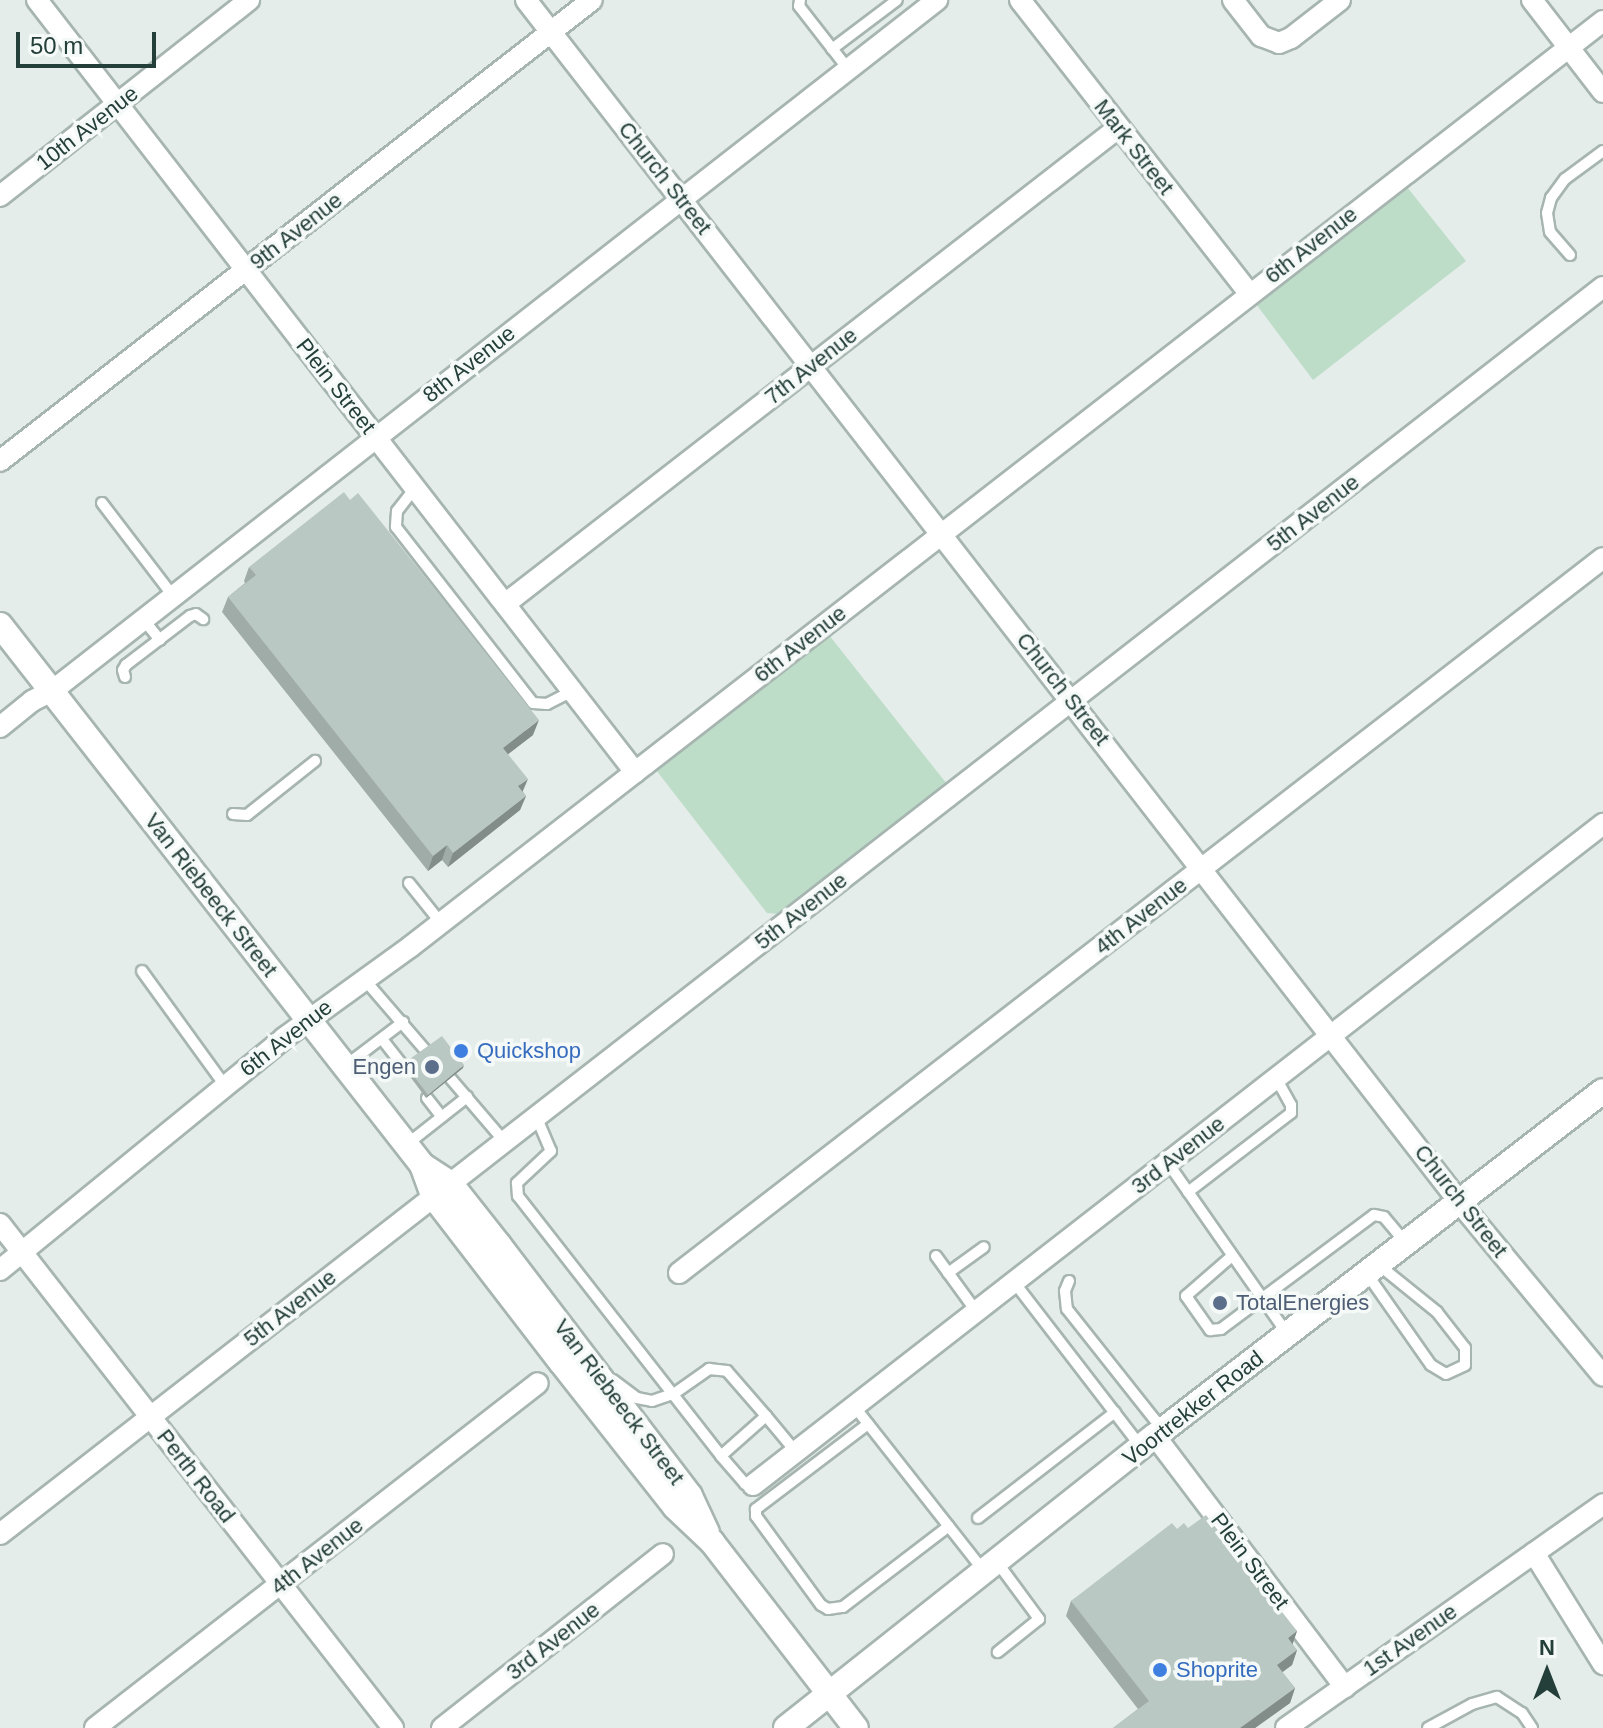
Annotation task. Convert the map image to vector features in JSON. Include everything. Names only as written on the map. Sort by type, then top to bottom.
[{"type":"main road","name":"Van Riebeeck Street","points":[[0,625],[441,1189],[675,1507],[708,1538],[856,1728]]},
{"type":"main road","name":"Voortrekker Road","points":[[786,1728],[1153,1438],[1603,1091]]},
{"type":"main road","name":"Van Riebeeck Street","points":[[441,1189],[588,1361],[690,1496],[708,1538]]},
{"type":"street","name":"Plein Street","points":[[37,0],[635,772]]},
{"type":"street","name":"10th Avenue","points":[[0,196],[249,0]]},
{"type":"street","name":"Church Street","points":[[526,0],[1460,1203],[1600,1367]]},
{"type":"street","name":"9th Avenue","points":[[0,461],[592,0]]},
{"type":"street","name":"8th Avenue","points":[[0,727],[32,701],[52,691],[937,0]]},
{"type":"street","name":"Mark Street","points":[[1020,0],[1249,293]]},
{"type":"street","points":[[1233,0],[1261,36],[1279,43],[1291,38],[1340,0]]},
{"type":"street","points":[[1532,0],[1603,92]]},
{"type":"street","name":"6th Avenue","points":[[0,1270],[307,1021],[441,923],[1603,21]]},
{"type":"street","name":"7th Avenue","points":[[505,604],[1118,128]]},
{"type":"street","name":"5th Avenue","points":[[0,1534],[1603,287]]},
{"type":"street","name":"4th Avenue","points":[[679,1273],[1603,558]]},
{"type":"street","name":"3rd Avenue","points":[[753,1485],[1603,824]]},
{"type":"street","name":"Perth Road","points":[[0,1224],[393,1728]]},
{"type":"street","name":"4th Avenue","points":[[95,1728],[538,1383]]},
{"type":"street","name":"Plein Street","points":[[1153,1438],[1345,1687]]},
{"type":"street","name":"1st Avenue","points":[[1286,1728],[1603,1504]]},
{"type":"street","points":[[1534,1553],[1603,1664]]},
{"type":"street","name":"3rd Avenue","points":[[442,1728],[663,1554]]},
{"type":"lane","points":[[800,0],[799,6],[848,69]]},
{"type":"lane","points":[[832,49],[897,0]]},
{"type":"lane","points":[[1570,255],[1550,232],[1547,213],[1551,198],[1565,179],[1603,151]]},
{"type":"lane","points":[[415,488],[397,511],[395,522],[426,565],[533,703],[547,704],[572,691]]},
{"type":"lane","points":[[102,503],[173,596]]},
{"type":"lane","points":[[125,677],[123,670],[126,665],[190,616],[196,614],[203,619]]},
{"type":"lane","points":[[143,619],[160,640]]},
{"type":"lane","points":[[233,814],[247,815],[315,761]]},
{"type":"lane","points":[[409,883],[441,923]]},
{"type":"lane","points":[[142,971],[226,1087]]},
{"type":"lane","points":[[364,979],[425,1050]]},
{"type":"lane","points":[[345,1066],[403,1022]]},
{"type":"lane","points":[[382,1039],[403,1066]]},
{"type":"lane","points":[[1188,1192],[1291,1113],[1291,1105],[1276,1078]]},
{"type":"lane","points":[[451,1079],[504,1141]]},
{"type":"lane","points":[[406,1145],[467,1097]]},
{"type":"lane","points":[[427,1098],[442,1117]]},
{"type":"lane","points":[[536,1116],[551,1151],[517,1183],[518,1196],[675,1393],[721,1456],[745,1484],[753,1485]]},
{"type":"lane","points":[[1168,1163],[1288,1335]]},
{"type":"lane","points":[[1232,1256],[1187,1292],[1187,1301],[1207,1327],[1215,1330],[1374,1215],[1384,1217],[1407,1244]]},
{"type":"lane","points":[[948,1273],[984,1247]]},
{"type":"lane","points":[[936,1256],[976,1311]]},
{"type":"lane","points":[[1373,1270],[1437,1312],[1465,1348],[1465,1365],[1446,1374],[1431,1365],[1373,1270]]},
{"type":"lane","points":[[1069,1281],[1065,1291],[1067,1309],[1153,1438]]},
{"type":"lane","points":[[1014,1282],[1115,1412],[1153,1438]]},
{"type":"lane","points":[[588,1361],[637,1398],[652,1401],[675,1393],[709,1369],[723,1369],[796,1452]]},
{"type":"lane","points":[[854,1406],[949,1526],[1039,1619],[998,1652]]},
{"type":"lane","points":[[978,1518],[1115,1412]]},
{"type":"lane","points":[[721,1456],[766,1416]]},
{"type":"lane","points":[[868,1424],[756,1509],[756,1516],[821,1605],[828,1609],[843,1607],[949,1526]]},
{"type":"lane","points":[[1428,1728],[1472,1704],[1497,1697],[1522,1713],[1532,1728]]},
{"type":"green space","points":[[1407,187],[1466,261],[1313,380],[1256,304]]},
{"type":"green space","points":[[829,635],[947,784],[779,914],[767,913],[656,770]]},
{"type":"building","points":[[344,492],[350,500],[358,493],[539,720],[503,748],[528,779],[518,786],[526,796],[453,853],[447,845],[433,856],[228,597],[256,575],[249,567]]},
{"type":"building","points":[[442,1036],[464,1065],[428,1095],[404,1063]]},
{"type":"building","points":[[1206,1515],[1297,1631],[1288,1638],[1297,1650],[1277,1665],[1295,1688],[1240,1728],[1113,1728],[1149,1701],[1071,1601],[1172,1523],[1177,1529],[1184,1523],[1188,1528]]},
{"type":"place","name":"Quickshop","points":[[461,1051]]},
{"type":"place","name":"Engen","points":[[432,1067]]},
{"type":"place","name":"TotalEnergies","points":[[1220,1303]]},
{"type":"place","name":"Shoprite","points":[[1160,1670]]}]
